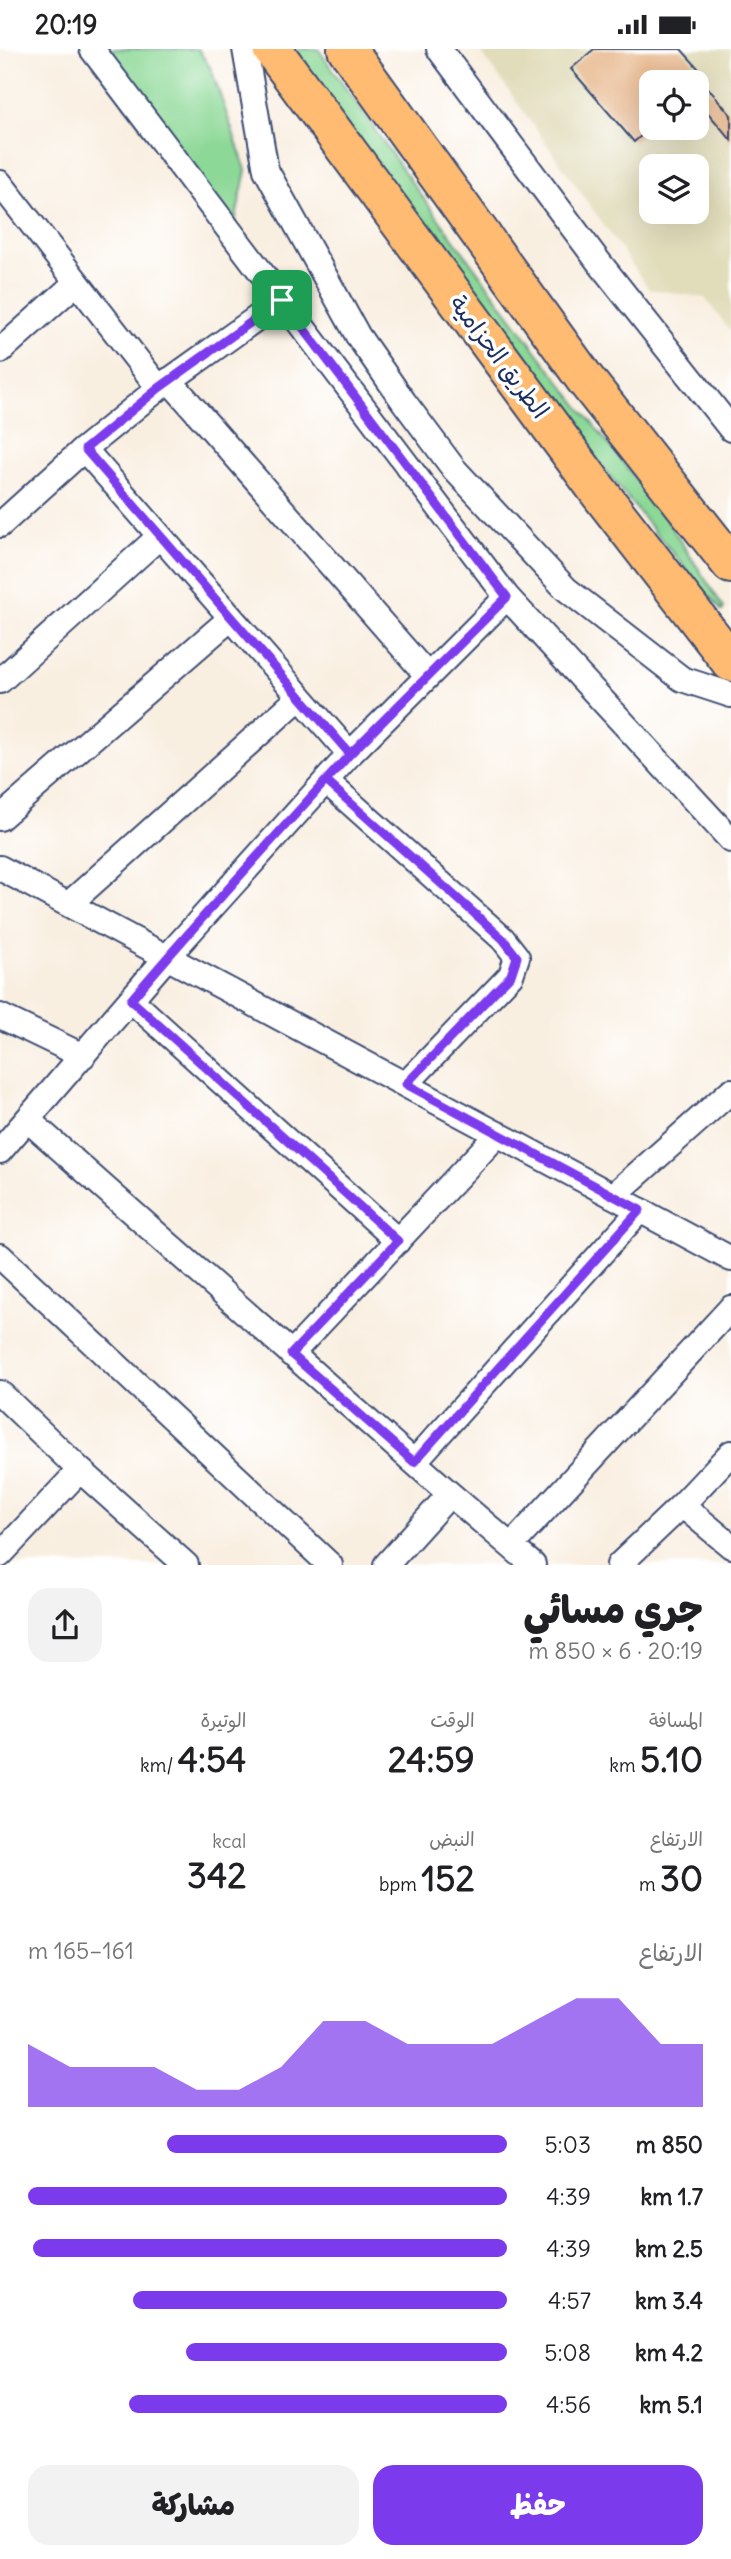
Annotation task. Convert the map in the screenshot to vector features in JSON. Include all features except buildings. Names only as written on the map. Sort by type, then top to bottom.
[{"type":"highway","name":"الطريق الحزامية","points":[[272,49],[599,492],[731,662]]},
{"type":"highway","points":[[347,49],[585,379],[731,564]]},
{"type":"street","points":[[92,49],[507,597],[731,840]]},
{"type":"street","points":[[245,49],[266,170],[358,336],[404,402],[454,468],[566,589],[682,679],[731,695]]},
{"type":"street","points":[[439,49],[598,261],[731,429]]},
{"type":"street","points":[[0,183],[77,282],[164,384],[427,675]]},
{"type":"street","points":[[0,351],[77,282]]},
{"type":"street","points":[[0,525],[85,449],[164,384],[282,300]]},
{"type":"street","points":[[85,449],[350,754]]},
{"type":"street","points":[[0,681],[160,536]]},
{"type":"street","points":[[0,1151],[168,956],[350,754],[507,597]]},
{"type":"street","points":[[0,818],[232,618]]},
{"type":"street","points":[[69,904],[300,697]]},
{"type":"street","points":[[326,781],[503,939],[517,957],[511,975],[406,1084]]},
{"type":"street","points":[[0,868],[731,1259]]},
{"type":"street","points":[[131,1000],[398,1241]]},
{"type":"street","points":[[0,1016],[83,1056]]},
{"type":"street","points":[[613,1196],[731,1091]]},
{"type":"street","points":[[28,1120],[533,1565]]},
{"type":"street","points":[[291,1354],[498,1134]]},
{"type":"street","points":[[414,1462],[640,1210]]},
{"type":"street","points":[[0,1256],[330,1565]]},
{"type":"street","points":[[511,1546],[731,1308]]},
{"type":"street","points":[[0,1393],[79,1470],[186,1565]]},
{"type":"street","points":[[620,1565],[682,1506],[731,1453]]},
{"type":"street","points":[[2,1550],[79,1470]]},
{"type":"street","points":[[386,1565],[450,1494]]},
{"type":"street","points":[[682,1506],[731,1546]]},
{"type":"shaded area","points":[[479,49],[731,49],[731,332],[705,298],[649,289]]},
{"type":"green space","points":[[84,49],[198,49],[211,69],[246,170],[230,246]]},
{"type":"green space","points":[[290,49],[318,49],[410,180],[537,352],[662,513],[724,608],[722,611],[524,369]]},
{"type":"route","points":[[282,300],[159,388],[85,449],[350,754],[326,781],[503,939],[517,957],[511,975],[406,1084],[640,1210],[414,1462],[291,1354],[398,1241],[131,1000],[350,754],[507,597],[282,300]]}]
